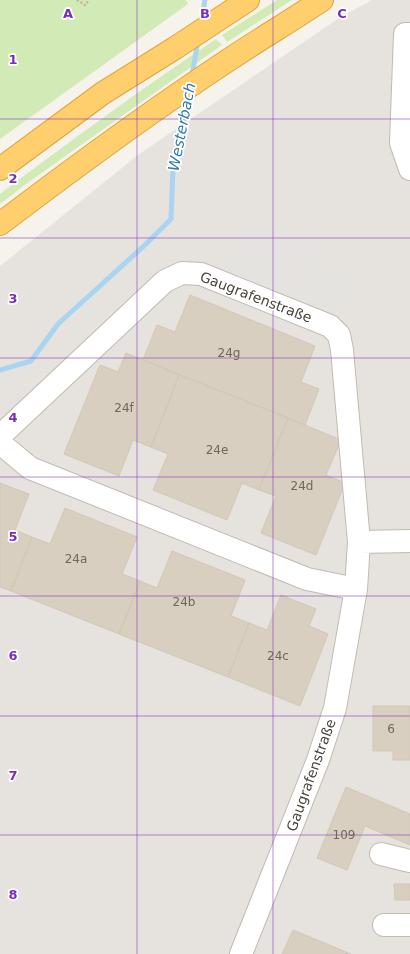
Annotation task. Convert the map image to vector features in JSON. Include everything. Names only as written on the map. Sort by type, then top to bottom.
[{"type":"highway","points":[[0,169],[103,93],[248,0]]},
{"type":"highway","points":[[0,224],[46,189],[202,78],[322,0]]},
{"type":"street","points":[[410,34],[405,34],[401,143],[410,169]]},
{"type":"street","name":"Gaugrafenstraße","points":[[0,436],[165,281],[182,273],[201,274],[330,326],[339,335],[342,350],[359,542],[356,588],[335,708],[318,760],[241,954]]},
{"type":"street","points":[[0,443],[30,468],[307,579],[356,588]]},
{"type":"street","points":[[359,542],[410,541]]},
{"type":"street","points":[[381,854],[410,861]]},
{"type":"street","points":[[384,925],[410,925]]},
{"type":"path","points":[[77,0],[84,5],[89,0]]},
{"type":"shaded area","points":[[372,0],[410,0],[410,954],[0,954],[0,266],[138,155],[339,18]]},
{"type":"shaded area","points":[[249,221],[324,250],[318,267],[352,280],[336,320],[227,278]]},
{"type":"green space","points":[[0,0],[186,0],[188,4],[0,139]]},
{"type":"green space","points":[[277,0],[292,0],[227,42],[222,35]]},
{"type":"green space","points":[[216,39],[222,45],[0,204],[0,194],[161,76]]},
{"type":"building","points":[[190,295],[315,346],[301,382],[319,389],[305,425],[143,360],[157,325],[175,332]]},
{"type":"building","points":[[126,353],[179,375],[151,447],[133,440],[119,476],[64,454],[100,365],[118,372]]},
{"type":"building","points":[[179,375],[288,418],[259,490],[242,483],[227,520],[153,490],[168,454],[151,447]]},
{"type":"building","points":[[288,418],[341,440],[326,475],[345,483],[316,555],[261,533],[276,496],[259,490]]},
{"type":"building","points":[[0,483],[29,494],[15,530],[32,537],[11,591],[0,587]]},
{"type":"building","points":[[65,508],[137,537],[122,574],[140,581],[119,634],[11,591],[32,537],[50,544]]},
{"type":"building","points":[[172,551],[245,580],[231,616],[249,623],[228,677],[119,634],[140,581],[157,588]]},
{"type":"building","points":[[281,595],[316,609],[309,626],[328,634],[300,706],[228,677],[249,623],[267,630]]},
{"type":"building","points":[[373,706],[410,706],[410,760],[393,760],[393,751],[373,751]]},
{"type":"building","points":[[346,787],[410,814],[410,845],[365,826],[347,870],[317,858]]},
{"type":"building","points":[[394,884],[410,884],[410,900],[395,900]]},
{"type":"building","points":[[293,930],[351,954],[282,954]]},
{"type":"waterway","name":"Westerbach","points":[[201,23],[205,0]]},
{"type":"waterway","name":"Westerbach","points":[[192,76],[198,40]]},
{"type":"waterway","points":[[0,370],[31,361],[58,324],[145,245],[171,219],[173,169],[189,94]]}]
